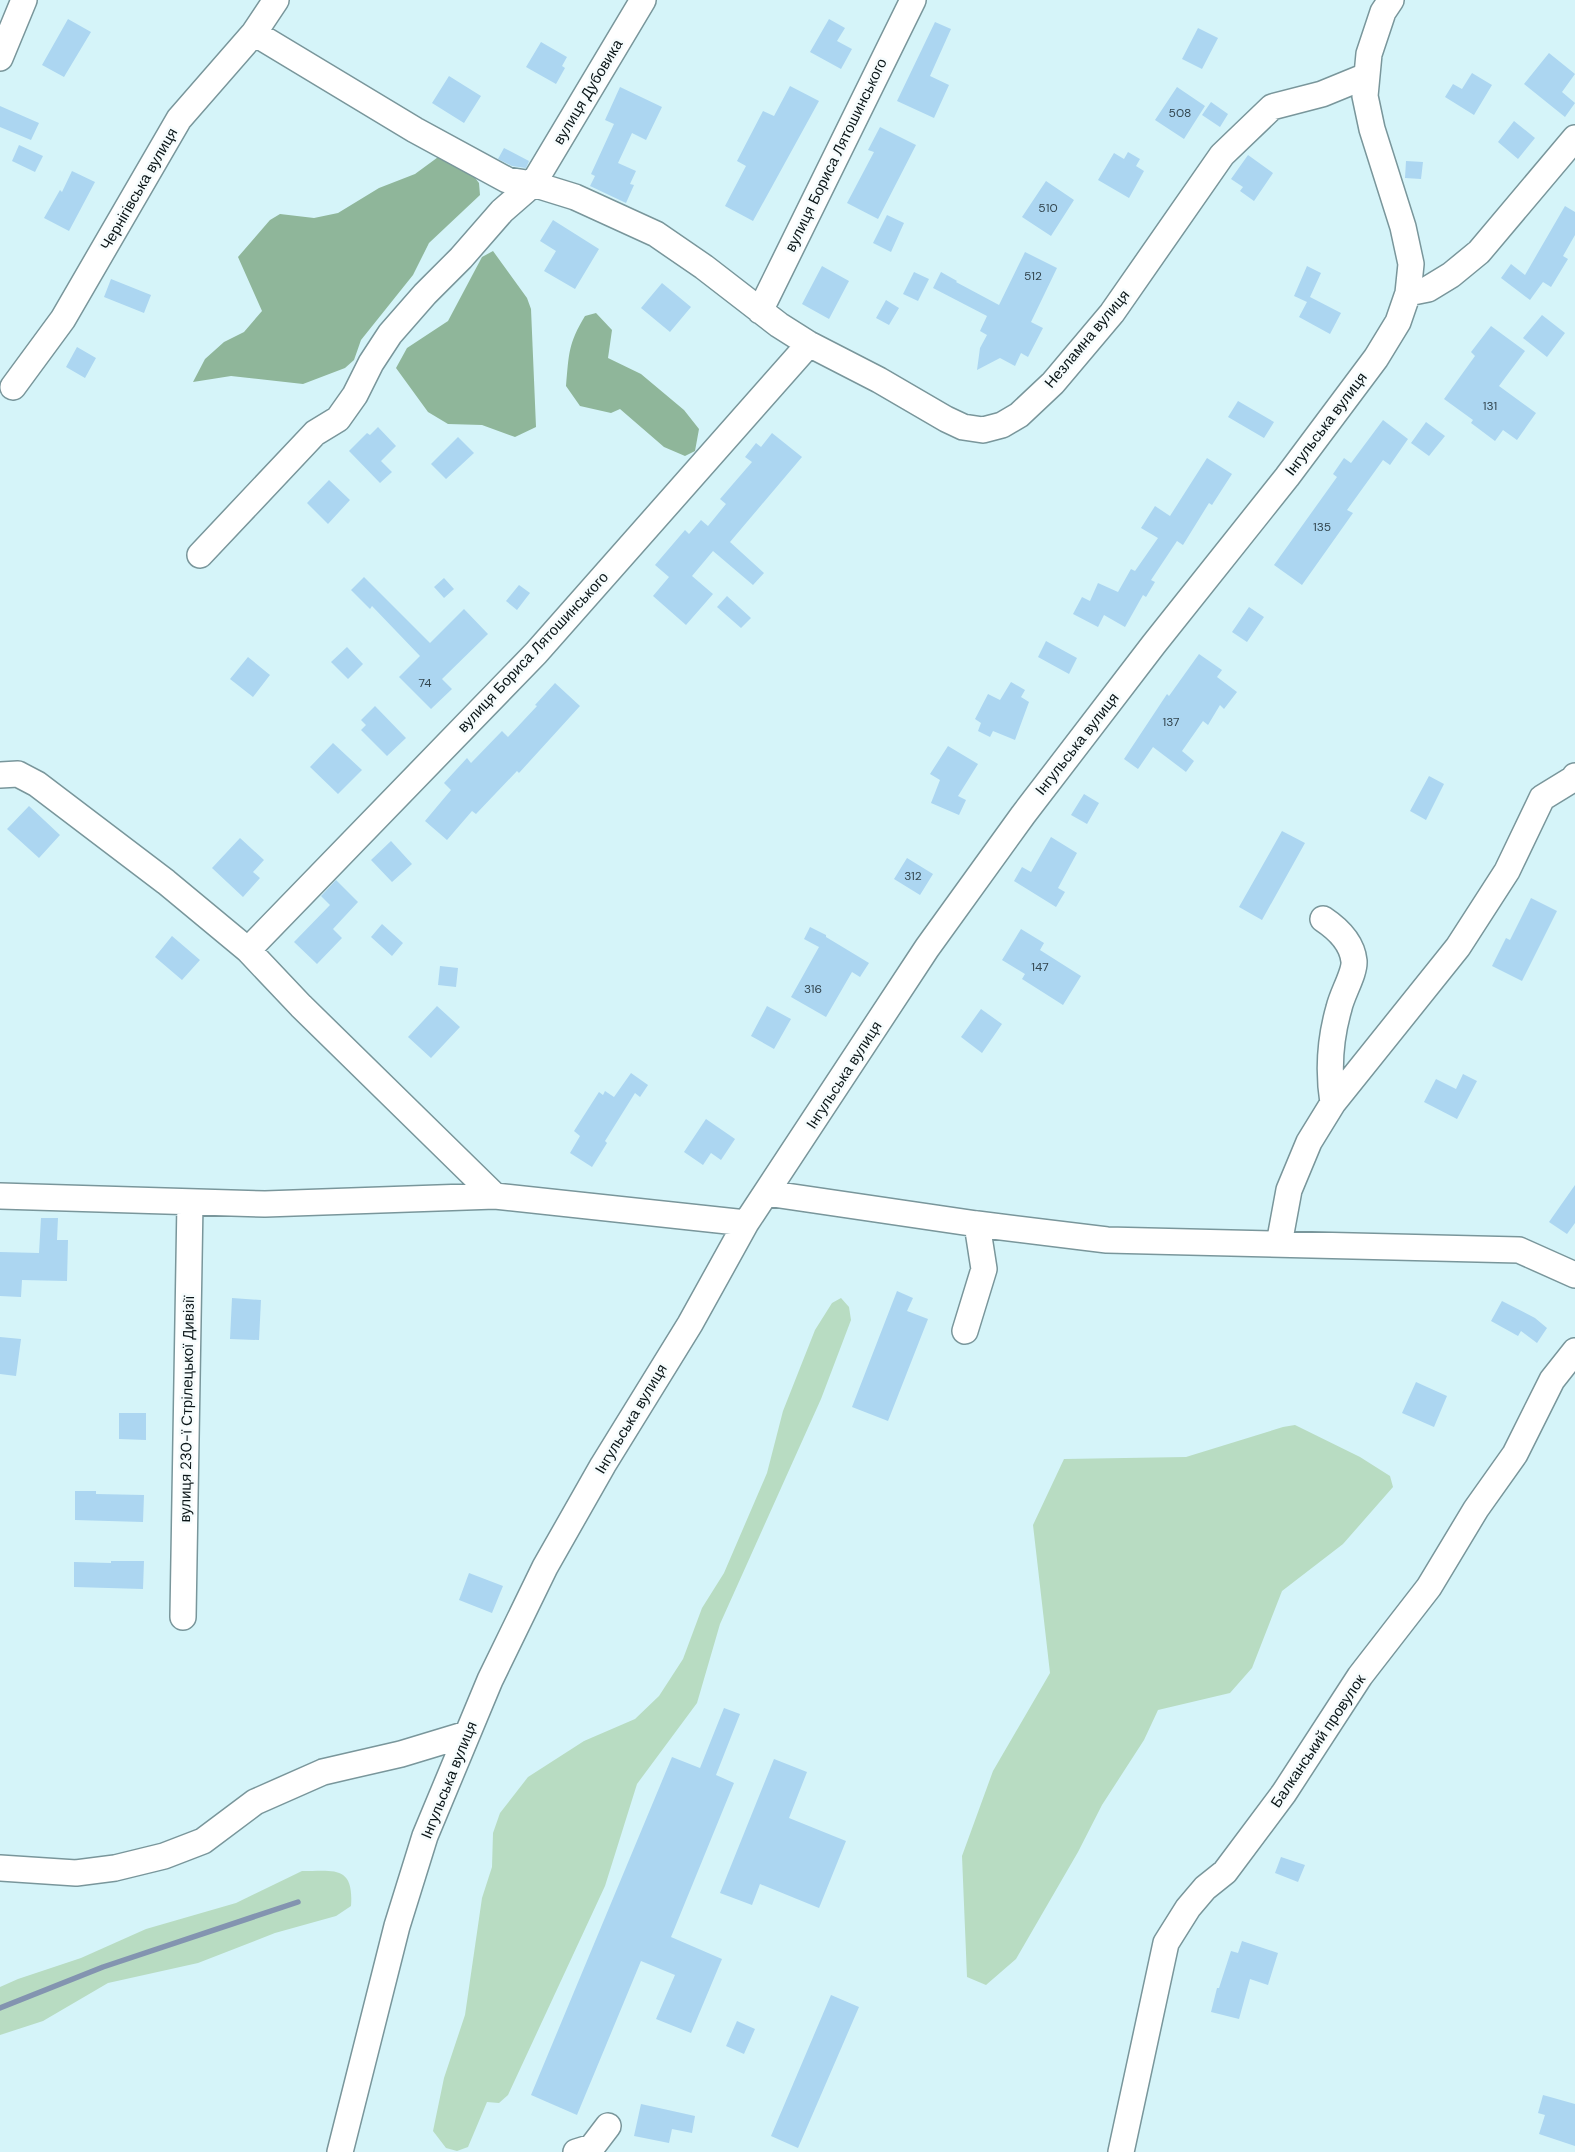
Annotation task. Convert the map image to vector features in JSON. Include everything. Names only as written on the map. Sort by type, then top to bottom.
[{"type":"street","points":[[0,58],[24,0]]},
{"type":"street","name":"Чернігівська вулиця","points":[[14,387],[63,319],[179,119],[254,32],[276,0]]},
{"type":"street","name":"вулиця Дубовика","points":[[200,555],[315,434],[338,419],[355,395],[371,363],[390,334],[502,211],[533,184],[643,0]]},
{"type":"street","name":"вулиця Бориса Лятошинського","points":[[760,311],[914,0]]},
{"type":"street","points":[[1391,0],[1383,12],[1368,54],[1365,96],[1372,129],[1403,227],[1411,264],[1408,293],[1428,289],[1450,275],[1479,252],[1575,138]]},
{"type":"street","name":"Незламна вулиця","points":[[254,32],[360,98],[507,180],[533,184],[575,197],[656,234],[704,267],[760,311],[809,344],[963,428],[983,430],[1002,425],[1019,415],[1053,383],[1112,313],[1222,155],[1272,106],[1322,94],[1366,76]]},
{"type":"street","name":"Інгульська вулиця","points":[[340,2152],[400,1917],[425,1836],[490,1680],[545,1567],[603,1465],[690,1324],[746,1223],[927,948],[1022,815],[1154,644],[1287,477],[1376,358],[1398,322],[1408,293]]},
{"type":"street","name":"вулиця Бориса Лятошинського","points":[[248,950],[536,652],[809,344]]},
{"type":"street","points":[[0,775],[18,774],[37,784],[166,882],[248,950],[301,1006],[495,1196]]},
{"type":"street","points":[[1279,1244],[1289,1190],[1309,1142],[1334,1103],[1458,947],[1507,871],[1542,798],[1575,776]]},
{"type":"street","points":[[1323,919],[1335,927],[1352,948],[1354,963],[1339,1007],[1330,1049],[1331,1088],[1334,1103]]},
{"type":"street","points":[[766,1193],[978,1224],[1107,1240],[1519,1250],[1575,1275]]},
{"type":"street","points":[[0,1196],[264,1204],[495,1196],[746,1223]]},
{"type":"street","name":"вулиця 230-ї Стрілецької Дивізії","points":[[184,1616],[190,1202]]},
{"type":"street","points":[[964,1331],[984,1269],[978,1224]]},
{"type":"street","name":"Балканський провулок","points":[[1120,2152],[1166,1943],[1188,1908],[1205,1888],[1225,1872],[1284,1793],[1360,1676],[1429,1587],[1476,1510],[1515,1454],[1552,1380],[1575,1351]]},
{"type":"street","points":[[0,1868],[76,1873],[115,1868],[164,1856],[203,1841],[255,1802],[323,1772],[401,1754],[467,1734]]},
{"type":"street","points":[[576,2152],[592,2147],[608,2126]]},
{"type":"green space","points":[[445,152],[456,153],[479,183],[480,195],[429,243],[413,275],[361,340],[354,360],[345,368],[303,384],[231,376],[193,382],[205,359],[224,342],[244,332],[262,311],[238,257],[270,220],[280,214],[314,218],[338,213],[379,188],[415,174]]},
{"type":"green space","points":[[493,251],[527,298],[531,309],[536,427],[515,437],[482,425],[448,424],[428,412],[396,368],[407,348],[448,321],[482,257]]},
{"type":"green space","points":[[596,313],[612,330],[608,358],[641,374],[684,410],[699,429],[695,451],[685,456],[664,447],[620,409],[611,413],[580,406],[566,386],[569,357],[575,334],[585,316]]},
{"type":"green space","points":[[841,1298],[849,1307],[851,1320],[821,1399],[720,1624],[697,1703],[637,1784],[605,1886],[508,2095],[499,2103],[487,2102],[468,2147],[457,2151],[446,2148],[433,2131],[444,2078],[465,2015],[482,1898],[492,1867],[493,1833],[500,1813],[528,1777],[584,1741],[635,1719],[659,1696],[683,1659],[702,1608],[724,1573],[767,1473],[783,1411],[815,1330],[832,1303]]},
{"type":"green space","points":[[1295,1425],[1360,1457],[1390,1476],[1393,1487],[1343,1544],[1282,1591],[1252,1668],[1230,1693],[1158,1710],[1144,1740],[1102,1805],[1078,1852],[1016,1959],[986,1985],[967,1977],[962,1856],[993,1771],[1050,1673],[1033,1525],[1064,1459],[1186,1457]]},
{"type":"green space","points":[[302,1871],[332,1871],[340,1873],[349,1883],[351,1906],[336,1916],[275,1933],[198,1963],[108,1983],[43,2021],[0,2035],[0,1987],[81,1958],[146,1929],[236,1903]]},
{"type":"building","points":[[68,19],[91,32],[64,77],[42,65]]},
{"type":"building","points":[[829,19],[845,28],[837,41],[852,49],[841,69],[810,52]]},
{"type":"building","points":[[935,22],[951,29],[930,76],[949,85],[934,118],[897,101]]},
{"type":"building","points":[[1198,28],[1218,38],[1202,69],[1182,59]]},
{"type":"building","points":[[541,42],[567,57],[562,66],[565,68],[556,84],[526,67]]},
{"type":"building","points":[[1549,53],[1575,74],[1562,92],[1575,103],[1565,117],[1524,84]]},
{"type":"building","points":[[1472,73],[1492,85],[1474,115],[1445,97],[1453,84],[1462,89]]},
{"type":"building","points":[[449,76],[481,96],[464,123],[432,103]]},
{"type":"building","points":[[790,86],[819,101],[753,221],[725,206],[746,166],[737,161],[763,111],[774,116]]},
{"type":"building","points":[[620,87],[662,107],[646,140],[632,133],[618,163],[636,171],[630,184],[634,185],[626,203],[590,186],[595,176],[591,174],[614,124],[605,120]]},
{"type":"building","points":[[1177,87],[1205,106],[1184,139],[1155,120]]},
{"type":"building","points":[[1211,102],[1228,114],[1220,127],[1202,115]]},
{"type":"building","points":[[0,106],[39,123],[31,140],[0,127]]},
{"type":"building","points":[[1514,121],[1535,138],[1518,159],[1498,142]]},
{"type":"building","points":[[880,127],[916,145],[878,219],[847,203],[874,152],[868,150]]},
{"type":"building","points":[[19,145],[43,156],[35,172],[12,161]]},
{"type":"building","points":[[504,148],[529,161],[526,168],[512,166],[498,159]]},
{"type":"building","points":[[1128,152],[1140,159],[1136,166],[1144,171],[1129,198],[1098,180],[1114,153],[1124,159]]},
{"type":"building","points":[[1248,155],[1273,173],[1254,201],[1240,191],[1243,187],[1231,179]]},
{"type":"building","points":[[1406,161],[1423,162],[1421,179],[1405,178]]},
{"type":"building","points":[[72,171],[95,182],[69,231],[44,218],[60,190],[62,192]]},
{"type":"building","points":[[1046,181],[1074,200],[1051,236],[1022,217]]},
{"type":"building","points":[[1565,206],[1575,212],[1575,235],[1563,256],[1568,259],[1551,287],[1543,282],[1530,300],[1501,278],[1511,264],[1525,275]]},
{"type":"building","points":[[887,215],[904,223],[891,252],[873,243]]},
{"type":"building","points":[[553,220],[599,249],[575,289],[544,271],[556,251],[540,241]]},
{"type":"building","points":[[1025,252],[1057,268],[1031,322],[1043,328],[1028,357],[1021,353],[1015,366],[1000,358],[977,370],[980,348],[987,335],[980,331],[987,316],[933,288],[941,272],[999,305]]},
{"type":"building","points":[[822,266],[849,281],[829,319],[802,304]]},
{"type":"building","points":[[1307,266],[1321,273],[1310,297],[1341,313],[1330,334],[1299,317],[1307,302],[1294,296]]},
{"type":"building","points":[[914,272],[929,279],[918,301],[903,294]]},
{"type":"building","points":[[111,279],[151,295],[144,313],[104,297]]},
{"type":"building","points":[[662,283],[691,307],[670,332],[641,308]]},
{"type":"building","points":[[886,300],[899,308],[889,325],[876,318]]},
{"type":"building","points":[[1542,315],[1565,333],[1547,357],[1523,338]]},
{"type":"building","points":[[1491,326],[1525,351],[1499,386],[1536,413],[1517,440],[1503,430],[1495,441],[1471,423],[1473,420],[1444,399],[1475,356],[1471,352]]},
{"type":"building","points":[[77,347],[96,358],[85,378],[66,367]]},
{"type":"building","points":[[1238,401],[1274,422],[1264,438],[1228,417]]},
{"type":"building","points":[[1383,420],[1408,439],[1390,465],[1383,460],[1347,510],[1353,513],[1302,585],[1274,565],[1337,477],[1333,474],[1344,458],[1351,463]]},
{"type":"building","points":[[1426,422],[1445,436],[1429,456],[1411,443]]},
{"type":"building","points":[[378,427],[396,446],[381,461],[392,472],[380,483],[349,451],[367,433],[370,435]]},
{"type":"building","points":[[772,433],[802,457],[730,542],[764,573],[753,585],[713,551],[692,576],[713,594],[686,625],[653,596],[669,577],[655,565],[685,530],[689,534],[701,520],[708,526],[726,504],[720,499],[752,462],[745,457],[756,443],[761,447]]},
{"type":"building","points":[[458,437],[474,453],[446,479],[431,464]]},
{"type":"building","points":[[1207,458],[1232,474],[1212,505],[1209,503],[1183,545],[1177,541],[1151,580],[1155,582],[1146,597],[1143,595],[1125,627],[1104,615],[1098,627],[1073,614],[1082,597],[1090,601],[1098,583],[1118,592],[1131,569],[1135,571],[1158,538],[1141,528],[1155,506],[1170,516]]},
{"type":"building","points":[[329,480],[350,500],[328,524],[307,503]]},
{"type":"building","points":[[364,577],[430,643],[464,609],[488,634],[442,679],[452,689],[431,709],[399,677],[420,656],[372,606],[370,609],[351,590]]},
{"type":"building","points":[[444,578],[454,589],[444,598],[434,587]]},
{"type":"building","points":[[519,585],[530,593],[517,610],[506,601]]},
{"type":"building","points":[[727,596],[751,618],[741,628],[717,607]]},
{"type":"building","points":[[1249,607],[1264,617],[1247,642],[1232,632]]},
{"type":"building","points":[[1046,641],[1077,658],[1069,674],[1038,657]]},
{"type":"building","points":[[347,647],[363,664],[348,679],[331,662]]},
{"type":"building","points":[[1199,654],[1222,670],[1217,677],[1237,692],[1224,709],[1220,705],[1208,725],[1203,721],[1182,751],[1194,761],[1186,772],[1153,747],[1138,769],[1124,759],[1167,694],[1169,696]]},
{"type":"building","points":[[248,657],[270,675],[253,697],[230,679]]},
{"type":"building","points":[[1011,682],[1025,690],[1021,697],[1029,702],[1015,740],[993,731],[990,737],[978,731],[981,723],[975,719],[988,694],[1000,700]]},
{"type":"building","points":[[555,683],[580,706],[519,773],[517,771],[476,814],[472,811],[447,840],[425,821],[451,790],[444,783],[467,758],[471,763],[502,731],[508,737],[537,706],[535,705]]},
{"type":"building","points":[[375,706],[406,738],[387,756],[361,730],[366,725],[361,720]]},
{"type":"building","points":[[333,743],[362,770],[338,794],[310,767]]},
{"type":"building","points":[[948,746],[978,764],[958,796],[966,800],[959,815],[931,803],[940,780],[930,774]]},
{"type":"building","points":[[1429,776],[1444,784],[1426,820],[1410,811]]},
{"type":"building","points":[[1084,794],[1099,803],[1087,824],[1071,815]]},
{"type":"building","points":[[29,806],[60,835],[39,858],[7,829]]},
{"type":"building","points":[[1282,831],[1305,843],[1262,920],[1239,907]]},
{"type":"building","points":[[1051,837],[1077,853],[1058,888],[1065,892],[1056,907],[1014,881],[1022,867],[1031,872]]},
{"type":"building","points":[[240,838],[264,860],[253,872],[260,878],[243,897],[212,868]]},
{"type":"building","points":[[391,841],[412,864],[392,882],[371,860]]},
{"type":"building","points":[[907,858],[933,874],[920,895],[894,879]]},
{"type":"building","points":[[336,880],[358,902],[333,929],[342,938],[317,964],[294,942],[330,905],[321,896]]},
{"type":"building","points":[[1531,898],[1557,911],[1522,981],[1492,966],[1506,938],[1510,940]]},
{"type":"building","points":[[382,924],[403,943],[392,956],[371,937]]},
{"type":"building","points":[[810,927],[826,935],[826,937],[869,963],[860,977],[852,972],[826,1017],[791,997],[819,947],[804,939]]},
{"type":"building","points":[[1021,929],[1044,943],[1040,950],[1081,976],[1063,1005],[1022,979],[1025,974],[1002,960]]},
{"type":"building","points":[[172,936],[200,960],[182,980],[155,957]]},
{"type":"building","points":[[440,966],[458,968],[456,987],[438,985]]},
{"type":"building","points":[[437,1006],[460,1027],[431,1058],[408,1037]]},
{"type":"building","points":[[767,1006],[791,1019],[774,1049],[751,1036]]},
{"type":"building","points":[[981,1009],[1002,1024],[982,1053],[961,1037]]},
{"type":"building","points":[[631,1073],[648,1085],[640,1097],[635,1093],[605,1141],[607,1143],[592,1167],[570,1153],[580,1136],[574,1131],[599,1092],[603,1095],[605,1091],[614,1097]]},
{"type":"building","points":[[1463,1074],[1477,1081],[1457,1119],[1424,1102],[1436,1079],[1456,1089]]},
{"type":"building","points":[[706,1119],[735,1139],[721,1160],[711,1153],[703,1165],[684,1152]]},
{"type":"building","points":[[1575,1185],[1575,1223],[1567,1234],[1549,1222]]},
{"type":"building","points":[[41,1218],[58,1218],[57,1240],[68,1240],[67,1281],[22,1280],[21,1297],[0,1296],[0,1252],[39,1253]]},
{"type":"building","points":[[897,1291],[913,1298],[907,1311],[928,1319],[888,1421],[852,1407]]},
{"type":"building","points":[[232,1298],[261,1300],[259,1340],[230,1339]]},
{"type":"building","points":[[1502,1301],[1535,1318],[1547,1328],[1537,1343],[1521,1331],[1518,1336],[1491,1321]]},
{"type":"building","points":[[0,1337],[21,1339],[16,1376],[0,1374]]},
{"type":"building","points":[[1416,1382],[1447,1396],[1434,1427],[1402,1413]]},
{"type":"building","points":[[119,1413],[146,1413],[146,1440],[119,1439]]},
{"type":"building","points":[[75,1491],[96,1491],[96,1494],[144,1495],[143,1522],[75,1520]]},
{"type":"building","points":[[111,1561],[144,1561],[143,1589],[74,1587],[74,1562],[111,1563]]},
{"type":"building","points":[[469,1573],[503,1586],[492,1613],[459,1600]]},
{"type":"building","points":[[724,1708],[740,1714],[716,1775],[734,1783],[671,1937],[722,1959],[691,2033],[656,2019],[675,1975],[641,1961],[577,2115],[531,2095],[672,1757],[700,1768]]},
{"type":"building","points":[[774,1759],[807,1772],[789,1818],[846,1841],[819,1908],[760,1884],[752,1905],[720,1893]]},
{"type":"building","points":[[1281,1857],[1305,1865],[1298,1882],[1275,1873]]},
{"type":"building","points":[[1242,1941],[1278,1953],[1268,1985],[1250,1979],[1239,2019],[1211,2012],[1217,1988],[1219,1988],[1231,1951],[1238,1953]]},
{"type":"building","points":[[831,1995],[859,2007],[798,2148],[771,2136]]},
{"type":"building","points":[[737,2021],[755,2029],[744,2054],[726,2046]]},
{"type":"building","points":[[1543,2095],[1575,2104],[1575,2146],[1539,2134],[1545,2115],[1538,2113]]},
{"type":"building","points":[[641,2104],[695,2116],[692,2133],[672,2129],[669,2143],[634,2136]]},
{"type":"waterway","points":[[0,2008],[103,1967],[298,1902]]}]
